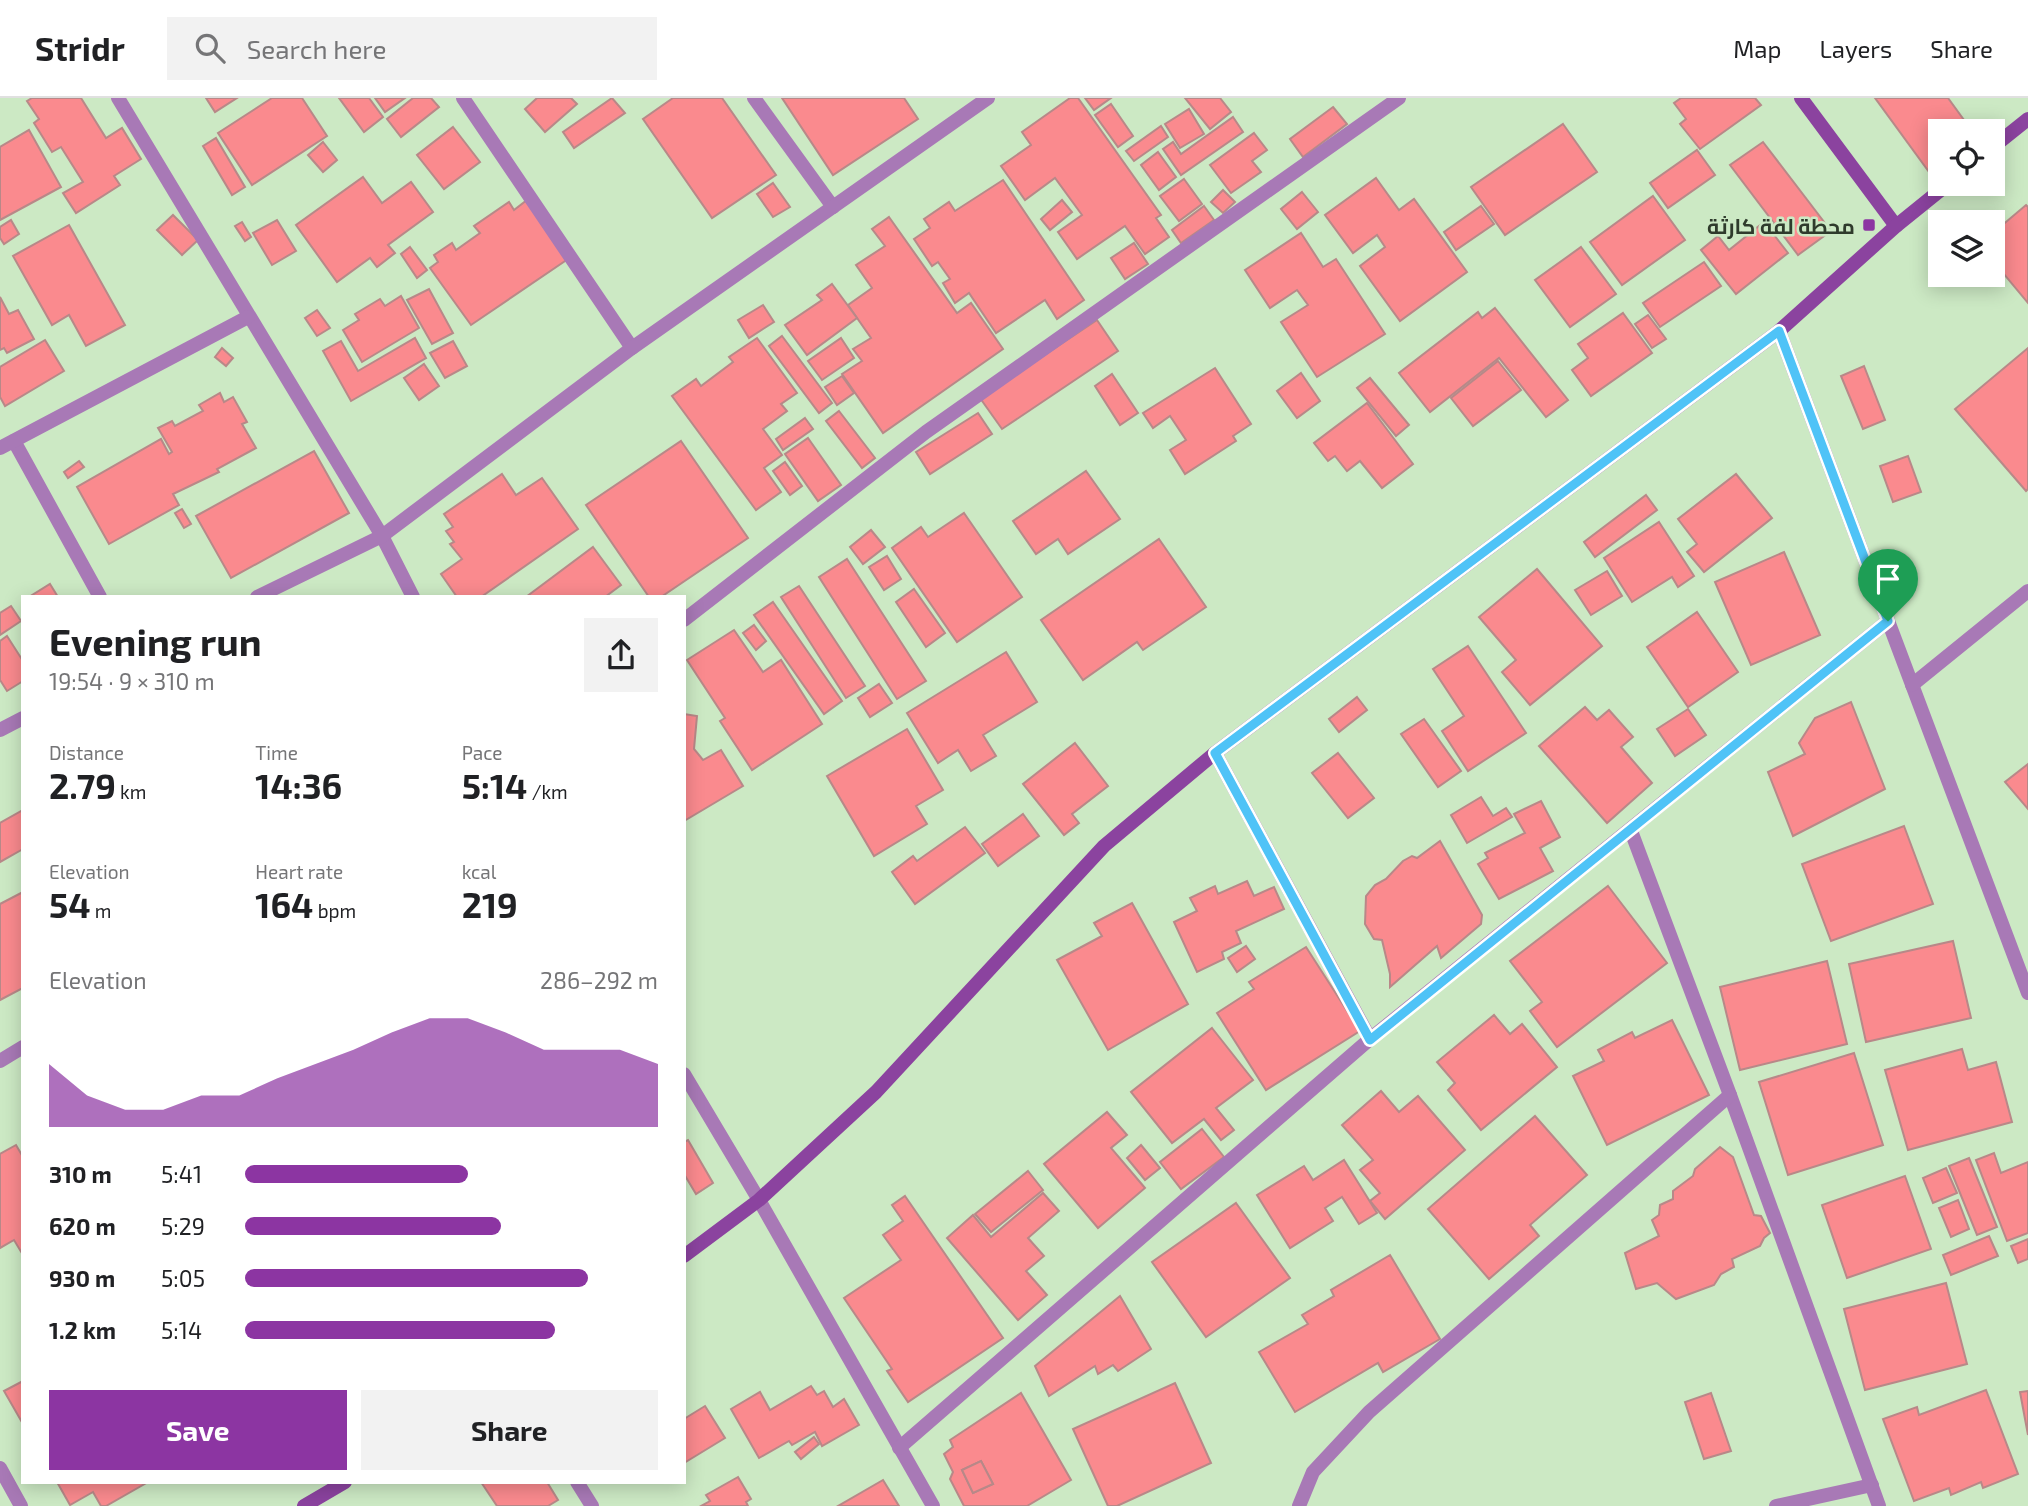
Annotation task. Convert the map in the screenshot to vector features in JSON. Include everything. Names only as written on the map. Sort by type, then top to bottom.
[{"type":"street","points":[[118,98],[382,536],[412,595]]},
{"type":"street","points":[[463,98],[632,348]]},
{"type":"street","points":[[754,98],[833,207]]},
{"type":"street","points":[[261,595],[382,536],[632,348],[988,98]]},
{"type":"street","points":[[686,618],[926,432],[1399,98]]},
{"type":"street","points":[[1801,98],[1896,226]]},
{"type":"street","points":[[2005,137],[2028,119]]},
{"type":"street","points":[[686,1255],[759,1200],[876,1093],[1104,846],[1215,753],[1779,331],[1933,196]]},
{"type":"street","points":[[0,448],[248,317]]},
{"type":"street","points":[[1779,331],[2028,993]]},
{"type":"street","points":[[13,441],[99,595]]},
{"type":"street","points":[[1912,685],[2028,590]]},
{"type":"street","points":[[898,1448],[1370,1040],[1888,621]]},
{"type":"street","points":[[0,730],[21,719]]},
{"type":"street","points":[[1215,753],[1370,1040]]},
{"type":"street","points":[[1631,831],[1880,1506]]},
{"type":"street","points":[[0,1061],[21,1048]]},
{"type":"street","points":[[686,1077],[933,1506]]},
{"type":"street","points":[[1299,1506],[1312,1472],[1369,1412],[1730,1095]]},
{"type":"street","points":[[0,1468],[21,1506]]},
{"type":"street","points":[[304,1506],[342,1484]]},
{"type":"street","points":[[578,1484],[592,1506]]},
{"type":"street","points":[[1776,1506],[1872,1485]]},
{"type":"building","points":[[32,98],[81,98],[106,138],[122,128],[141,159],[114,176],[120,185],[76,213],[63,193],[83,182],[61,147],[52,152],[34,123],[39,119],[27,101]]},
{"type":"building","points":[[206,98],[237,98],[215,112]]},
{"type":"building","points":[[272,98],[302,98],[327,136],[252,185],[218,133]]},
{"type":"building","points":[[339,98],[369,98],[383,117],[364,132]]},
{"type":"building","points":[[375,98],[405,98],[385,112]]},
{"type":"building","points":[[413,98],[431,98],[439,107],[401,137],[387,119]]},
{"type":"building","points":[[537,98],[571,98],[577,104],[545,132],[525,109]]},
{"type":"building","points":[[612,98],[625,113],[574,148],[563,132]]},
{"type":"building","points":[[673,98],[722,98],[776,175],[712,218],[643,119]]},
{"type":"building","points":[[782,98],[904,98],[918,119],[833,175]]},
{"type":"building","points":[[1070,98],[1078,98],[1161,215],[1156,218],[1169,237],[1145,254],[1125,226],[1077,259],[1058,232],[1082,215],[1055,178],[1025,200],[1001,166],[1031,145],[1022,132]]},
{"type":"building","points":[[1085,98],[1111,98],[1094,110]]},
{"type":"building","points":[[1185,98],[1220,98],[1231,112],[1210,129]]},
{"type":"building","points":[[1681,98],[1755,98],[1761,105],[1700,149],[1680,124],[1686,119],[1674,103]]},
{"type":"building","points":[[1875,98],[1948,98],[1963,119],[1928,119],[1928,171]]},
{"type":"building","points":[[1111,104],[1133,136],[1118,147],[1095,115]]},
{"type":"building","points":[[1333,107],[1347,124],[1303,157],[1290,139]]},
{"type":"building","points":[[1189,109],[1204,134],[1180,148],[1165,124]]},
{"type":"building","points":[[1233,117],[1243,132],[1181,175],[1163,149],[1173,142],[1181,154]]},
{"type":"building","points":[[1563,124],[1597,172],[1505,235],[1471,187]]},
{"type":"building","points":[[1161,126],[1168,137],[1134,161],[1126,151]]},
{"type":"building","points":[[453,127],[480,162],[444,189],[417,155]]},
{"type":"building","points":[[29,130],[61,187],[0,220],[0,147]]},
{"type":"building","points":[[1254,133],[1267,150],[1252,161],[1261,172],[1231,193],[1210,165]]},
{"type":"building","points":[[216,138],[245,187],[232,195],[203,146]]},
{"type":"building","points":[[323,142],[337,160],[323,172],[308,155]]},
{"type":"building","points":[[1763,142],[1831,231],[1798,255],[1730,165]]},
{"type":"building","points":[[1697,150],[1715,175],[1668,208],[1650,183]]},
{"type":"building","points":[[1158,152],[1176,177],[1159,190],[1141,165]]},
{"type":"building","points":[[363,177],[382,203],[411,182],[433,212],[388,245],[395,253],[377,267],[370,258],[337,282],[296,225]]},
{"type":"building","points":[[1376,178],[1399,210],[1414,199],[1467,272],[1400,321],[1360,266],[1385,247],[1377,235],[1353,253],[1325,215]]},
{"type":"building","points":[[1184,179],[1202,204],[1179,221],[1160,196]]},
{"type":"building","points":[[1003,180],[1084,300],[1057,319],[1045,300],[996,333],[969,293],[955,303],[943,283],[950,279],[938,262],[932,266],[914,239],[930,228],[924,219],[949,202],[955,211]]},
{"type":"building","points":[[773,183],[790,207],[773,217],[757,194]]},
{"type":"building","points":[[1223,190],[1235,202],[1223,213],[1211,202]]},
{"type":"building","points":[[1302,192],[1318,212],[1297,229],[1281,209]]},
{"type":"building","points":[[1653,196],[1685,240],[1622,285],[1590,242]]},
{"type":"building","points":[[527,200],[568,259],[471,325],[430,268],[438,262],[434,255],[452,243],[456,250],[480,233],[474,226],[509,202],[514,210]]},
{"type":"building","points":[[1062,200],[1072,212],[1050,230],[1041,219]]},
{"type":"building","points":[[2026,205],[2028,207],[2028,303],[2005,275],[2005,223]]},
{"type":"building","points":[[1204,206],[1214,220],[1181,243],[1172,230]]},
{"type":"building","points":[[1481,206],[1494,224],[1456,250],[1444,232]]},
{"type":"building","points":[[173,215],[198,240],[182,255],[157,230]]},
{"type":"building","points":[[889,217],[957,313],[971,303],[1003,349],[883,433],[842,374],[862,361],[853,349],[871,338],[848,305],[872,288],[856,265],[885,246],[872,229]]},
{"type":"building","points":[[11,220],[19,234],[4,244],[0,238],[0,227]]},
{"type":"building","points":[[277,220],[296,251],[272,265],[253,233]]},
{"type":"building","points":[[242,222],[251,237],[245,241],[235,226]]},
{"type":"building","points":[[1764,222],[1788,253],[1736,294],[1701,250],[1718,236],[1729,250]]},
{"type":"building","points":[[69,225],[125,325],[86,346],[69,315],[52,325],[13,256]]},
{"type":"building","points":[[1301,233],[1323,267],[1336,259],[1385,334],[1317,377],[1281,322],[1308,305],[1297,290],[1270,308],[1245,270]]},
{"type":"building","points":[[1134,243],[1148,264],[1125,279],[1111,258]]},
{"type":"building","points":[[410,247],[427,270],[417,278],[401,254]]},
{"type":"building","points":[[1581,247],[1616,294],[1570,327],[1535,280]]},
{"type":"building","points":[[1704,262],[1721,286],[1660,327],[1643,303]]},
{"type":"building","points":[[832,284],[857,318],[807,355],[785,325],[822,300],[817,295]]},
{"type":"building","points":[[429,289],[453,333],[432,344],[407,300]]},
{"type":"building","points":[[401,296],[419,328],[362,362],[343,330],[359,320],[355,314],[380,299],[385,306]]},
{"type":"building","points":[[0,297],[9,314],[18,310],[34,339],[7,353],[4,348],[0,350]]},
{"type":"building","points":[[763,305],[774,322],[749,338],[738,320]]},
{"type":"building","points":[[1495,308],[1568,400],[1546,417],[1499,358],[1430,412],[1399,373],[1478,312],[1482,318]]},
{"type":"building","points":[[317,310],[330,328],[317,336],[305,318]]},
{"type":"building","points":[[1623,313],[1652,353],[1591,396],[1572,370],[1588,358],[1578,344]]},
{"type":"building","points":[[1648,315],[1666,339],[1652,348],[1635,324]]},
{"type":"building","points":[[1097,320],[1118,351],[1002,429],[980,398]]},
{"type":"building","points":[[782,336],[832,403],[819,413],[769,346]]},
{"type":"building","points":[[415,338],[426,358],[351,401],[323,351],[341,341],[358,371]]},
{"type":"building","points":[[757,338],[797,393],[781,404],[787,411],[763,429],[782,455],[764,468],[781,492],[756,510],[672,396],[696,379],[701,386],[733,362],[729,357]]},
{"type":"building","points":[[841,338],[854,358],[822,380],[808,361]]},
{"type":"building","points":[[45,340],[64,371],[5,406],[0,397],[0,367]]},
{"type":"building","points":[[453,341],[467,366],[445,378],[430,353]]},
{"type":"building","points":[[222,348],[233,358],[226,366],[215,357]]},
{"type":"building","points":[[2028,348],[2028,489],[2026,491],[1955,409]]},
{"type":"building","points":[[1498,361],[1521,390],[1473,426],[1451,398]]},
{"type":"building","points":[[424,364],[439,386],[419,400],[404,378]]},
{"type":"building","points":[[1864,366],[1885,420],[1863,429],[1841,376]]},
{"type":"building","points":[[1215,368],[1251,424],[1233,436],[1236,441],[1185,474],[1170,450],[1186,440],[1170,416],[1153,428],[1143,413]]},
{"type":"building","points":[[1301,373],[1320,401],[1297,418],[1277,391]]},
{"type":"building","points":[[1112,374],[1138,413],[1120,425],[1095,386]]},
{"type":"building","points":[[842,376],[854,393],[837,405],[825,387]]},
{"type":"building","points":[[1370,378],[1409,425],[1396,436],[1357,388]]},
{"type":"building","points":[[220,393],[224,402],[233,397],[247,422],[242,424],[256,448],[217,469],[219,472],[173,494],[179,505],[109,544],[77,487],[161,439],[169,454],[172,452],[158,428],[172,421],[175,426],[203,411],[199,405]]},
{"type":"building","points":[[1367,403],[1413,464],[1382,488],[1360,461],[1347,471],[1335,456],[1328,461],[1314,443]]},
{"type":"building","points":[[839,411],[875,458],[862,468],[826,421]]},
{"type":"building","points":[[978,413],[992,434],[930,474],[916,452]]},
{"type":"building","points":[[805,418],[813,429],[783,450],[776,439]]},
{"type":"building","points":[[808,438],[841,485],[818,501],[785,454]]},
{"type":"building","points":[[681,441],[748,538],[664,595],[648,595],[586,505]]},
{"type":"building","points":[[314,451],[349,513],[231,578],[196,516]]},
{"type":"building","points":[[1908,456],[1921,492],[1893,502],[1880,466]]},
{"type":"building","points":[[79,461],[84,467],[68,478],[64,472]]},
{"type":"building","points":[[785,462],[802,486],[790,495],[773,471]]},
{"type":"building","points":[[1086,471],[1120,519],[1068,554],[1058,539],[1036,554],[1013,521]]},
{"type":"building","points":[[502,474],[516,495],[542,478],[578,529],[484,595],[456,595],[441,574],[462,559],[450,544],[454,542],[446,531],[453,527],[444,514]]},
{"type":"building","points":[[1736,474],[1772,518],[1704,572],[1687,552],[1697,544],[1678,519]]},
{"type":"building","points":[[1646,495],[1657,510],[1595,557],[1584,542]]},
{"type":"building","points":[[182,509],[191,524],[184,528],[175,513]]},
{"type":"building","points":[[964,513],[1022,597],[957,642],[892,548],[921,527],[928,537]]},
{"type":"building","points":[[1659,522],[1694,576],[1678,587],[1672,577],[1632,602],[1604,558]]},
{"type":"building","points":[[871,530],[885,547],[863,564],[850,547]]},
{"type":"building","points":[[1159,539],[1206,607],[1143,650],[1137,642],[1083,680],[1041,620]]},
{"type":"building","points":[[593,547],[621,585],[608,595],[529,595]]},
{"type":"building","points":[[1784,552],[1820,635],[1751,665],[1715,582]]},
{"type":"building","points":[[887,556],[901,579],[884,590],[869,567]]},
{"type":"building","points":[[847,559],[926,681],[897,699],[819,577]]},
{"type":"building","points":[[1537,569],[1602,646],[1530,705],[1502,672],[1516,660],[1479,617]]},
{"type":"building","points":[[1607,571],[1622,596],[1591,615],[1575,590]]},
{"type":"building","points":[[50,584],[57,595],[32,595]]},
{"type":"building","points":[[799,586],[865,686],[846,698],[781,597]]},
{"type":"building","points":[[914,589],[945,633],[926,647],[896,602]]},
{"type":"building","points":[[773,602],[842,701],[824,714],[754,615]]},
{"type":"building","points":[[11,606],[21,621],[0,635],[0,613]]},
{"type":"building","points":[[1697,612],[1738,672],[1688,707],[1647,647]]},
{"type":"building","points":[[754,625],[766,641],[756,650],[743,633]]},
{"type":"building","points":[[734,630],[763,672],[781,660],[822,724],[752,770],[720,721],[725,718],[687,660]]},
{"type":"building","points":[[7,636],[21,658],[21,682],[7,691],[0,680],[0,641]]},
{"type":"building","points":[[1468,646],[1526,733],[1468,771],[1442,731],[1464,716],[1433,669]]},
{"type":"building","points":[[1006,652],[1037,702],[983,735],[996,756],[971,771],[958,750],[938,763],[907,713]]},
{"type":"building","points":[[879,684],[892,703],[870,717],[858,698]]},
{"type":"building","points":[[1357,697],[1367,710],[1339,732],[1329,719]]},
{"type":"building","points":[[1851,702],[1885,789],[1793,836],[1768,772],[1805,754],[1799,743],[1815,718]]},
{"type":"building","points":[[1585,707],[1597,720],[1609,710],[1633,737],[1621,747],[1652,783],[1607,823],[1539,746]]},
{"type":"building","points":[[1688,709],[1706,735],[1675,756],[1657,729]]},
{"type":"building","points":[[686,714],[697,716],[694,749],[703,760],[721,750],[743,786],[686,820]]},
{"type":"building","points":[[1424,719],[1461,771],[1438,787],[1401,734]]},
{"type":"building","points":[[907,729],[943,790],[916,806],[927,824],[874,856],[827,776]]},
{"type":"building","points":[[1075,743],[1108,786],[1072,814],[1079,823],[1064,835],[1023,784]]},
{"type":"building","points":[[1338,753],[1374,798],[1348,818],[1312,773]]},
{"type":"building","points":[[2028,764],[2028,809],[2005,782]]},
{"type":"building","points":[[1481,797],[1493,816],[1506,808],[1512,817],[1467,843],[1451,815]]},
{"type":"building","points":[[1541,801],[1560,837],[1540,848],[1553,871],[1499,899],[1478,864],[1488,858],[1485,853],[1525,833],[1514,814]]},
{"type":"building","points":[[21,811],[21,850],[0,862],[0,823]]},
{"type":"building","points":[[1023,814],[1039,836],[998,866],[982,844]]},
{"type":"building","points":[[1904,826],[1933,904],[1831,941],[1802,864]]},
{"type":"building","points":[[965,827],[985,853],[915,904],[892,872],[913,856],[917,861]]},
{"type":"building","points":[[1440,841],[1482,915],[1481,924],[1441,958],[1437,946],[1390,987],[1390,974],[1382,940],[1374,939],[1365,924],[1366,896],[1403,861],[1412,856],[1417,858]]},
{"type":"building","points":[[1247,881],[1254,896],[1274,887],[1284,909],[1236,931],[1241,943],[1222,952],[1224,959],[1197,972],[1174,922],[1197,911],[1190,898],[1215,886],[1218,894]]},
{"type":"building","points":[[1608,886],[1667,963],[1557,1047],[1530,1011],[1542,1002],[1510,961]]},
{"type":"building","points":[[21,893],[21,989],[0,1000],[0,904]]},
{"type":"building","points":[[1132,903],[1188,1004],[1108,1050],[1057,960],[1102,936],[1094,923]]},
{"type":"building","points":[[1953,941],[1971,1018],[1866,1042],[1849,964]]},
{"type":"building","points":[[1246,946],[1255,959],[1237,972],[1228,958]]},
{"type":"building","points":[[1306,947],[1360,1031],[1266,1090],[1217,1013],[1254,989],[1249,982]]},
{"type":"building","points":[[1827,961],[1847,1044],[1740,1070],[1720,987]]},
{"type":"building","points":[[1494,1015],[1510,1034],[1522,1024],[1557,1067],[1481,1130],[1448,1090],[1455,1083],[1437,1062]]},
{"type":"building","points":[[1672,1020],[1709,1095],[1607,1145],[1573,1076],[1604,1061],[1598,1050],[1632,1032],[1635,1038]]},
{"type":"building","points":[[1212,1028],[1253,1080],[1216,1108],[1234,1130],[1221,1140],[1204,1119],[1172,1143],[1131,1092]]},
{"type":"building","points":[[1962,1049],[1968,1070],[1996,1062],[2012,1122],[1908,1150],[1885,1070]]},
{"type":"building","points":[[1854,1053],[1883,1145],[1788,1175],[1759,1082]]},
{"type":"building","points":[[1381,1091],[1399,1112],[1418,1096],[1465,1150],[1385,1219],[1370,1201],[1380,1193],[1360,1170],[1373,1160],[1342,1125]]},
{"type":"building","points":[[1107,1112],[1127,1135],[1111,1148],[1145,1188],[1098,1228],[1044,1164]]},
{"type":"building","points":[[1535,1116],[1587,1175],[1530,1225],[1539,1236],[1489,1279],[1428,1209]]},
{"type":"building","points":[[1202,1129],[1224,1157],[1181,1189],[1160,1162]]},
{"type":"building","points":[[688,1140],[713,1183],[696,1194],[686,1177]]},
{"type":"building","points":[[16,1145],[21,1154],[21,1252],[14,1240],[0,1248],[0,1154]]},
{"type":"building","points":[[1141,1145],[1160,1168],[1145,1180],[1127,1158]]},
{"type":"building","points":[[1720,1147],[1733,1157],[1754,1215],[1761,1216],[1770,1233],[1760,1246],[1732,1259],[1734,1267],[1721,1274],[1714,1285],[1676,1299],[1657,1283],[1636,1289],[1625,1253],[1659,1236],[1652,1220],[1659,1215],[1660,1205],[1673,1199],[1673,1191],[1693,1176],[1695,1169]]},
{"type":"building","points":[[1994,1153],[2001,1173],[2028,1162],[2028,1233],[2007,1241],[1976,1160]]},
{"type":"building","points":[[1969,1158],[1997,1227],[1977,1235],[1949,1166]]},
{"type":"building","points":[[1344,1160],[1377,1213],[1359,1224],[1342,1197],[1325,1208],[1333,1221],[1290,1248],[1257,1195],[1304,1166],[1313,1180]]},
{"type":"building","points":[[1946,1168],[1957,1193],[1933,1203],[1923,1178]]},
{"type":"building","points":[[1028,1171],[1043,1190],[991,1232],[975,1214]]},
{"type":"building","points":[[1905,1176],[1931,1249],[1847,1278],[1822,1205]]},
{"type":"building","points":[[1043,1193],[1059,1211],[1028,1238],[1044,1256],[1026,1271],[1047,1295],[1018,1320],[947,1238],[973,1215],[991,1237]]},
{"type":"building","points":[[905,1196],[1003,1338],[908,1402],[887,1371],[892,1369],[844,1298],[901,1260],[883,1235],[903,1221],[892,1205]]},
{"type":"building","points":[[1958,1200],[1969,1229],[1951,1237],[1939,1208]]},
{"type":"building","points":[[1236,1203],[1290,1278],[1206,1337],[1152,1262]]},
{"type":"building","points":[[1989,1236],[1998,1256],[1951,1275],[1943,1255]]},
{"type":"building","points":[[2028,1239],[2028,1259],[2018,1263],[2011,1246]]},
{"type":"building","points":[[1390,1255],[1440,1339],[1383,1372],[1378,1363],[1295,1412],[1259,1352],[1308,1324],[1302,1315],[1334,1296],[1331,1290]]},
{"type":"building","points":[[1946,1283],[1967,1364],[1865,1390],[1844,1309]]},
{"type":"building","points":[[1120,1296],[1151,1349],[1118,1371],[1113,1365],[1098,1374],[1095,1366],[1049,1396],[1035,1366]]},
{"type":"building","points":[[21,1382],[21,1421],[4,1391]]},
{"type":"building","points":[[1175,1383],[1211,1463],[1117,1506],[1108,1506],[1073,1429]]},
{"type":"building","points":[[811,1386],[817,1395],[824,1391],[833,1407],[844,1399],[859,1425],[822,1446],[815,1432],[792,1445],[789,1441],[759,1458],[731,1409],[760,1392],[770,1410]]},
{"type":"building","points":[[1986,1390],[2018,1474],[1983,1488],[1981,1482],[1951,1495],[1949,1488],[1914,1501],[1883,1419],[1917,1407],[1919,1415]]},
{"type":"building","points":[[2028,1391],[2028,1435],[2020,1392]]},
{"type":"building","points":[[1021,1393],[1071,1480],[1027,1506],[964,1506],[950,1479],[953,1472],[944,1454],[953,1447],[950,1440]],"holes":[[[981,1461],[993,1484],[973,1493],[962,1470]]]},
{"type":"building","points":[[1711,1393],[1731,1451],[1704,1459],[1685,1402]]},
{"type":"building","points":[[705,1406],[725,1438],[686,1462],[686,1418]]},
{"type":"building","points":[[814,1437],[819,1444],[801,1459],[795,1452]]},
{"type":"building","points":[[981,1461],[993,1484],[973,1493],[962,1470]]},
{"type":"building","points":[[738,1477],[751,1499],[746,1502],[748,1506],[701,1506],[710,1501],[706,1495]]},
{"type":"building","points":[[883,1480],[899,1506],[838,1506]]},
{"type":"building","points":[[58,1484],[144,1484],[106,1506],[101,1506],[93,1492],[70,1505]]},
{"type":"building","points":[[482,1484],[548,1484],[558,1500],[548,1506],[497,1506]]},
{"type":"place","name":"محطة لفة كارثة","points":[[1869,225]]},
{"type":"route","points":[[1779,331],[1888,621],[1370,1040],[1215,753],[1779,331]]}]
